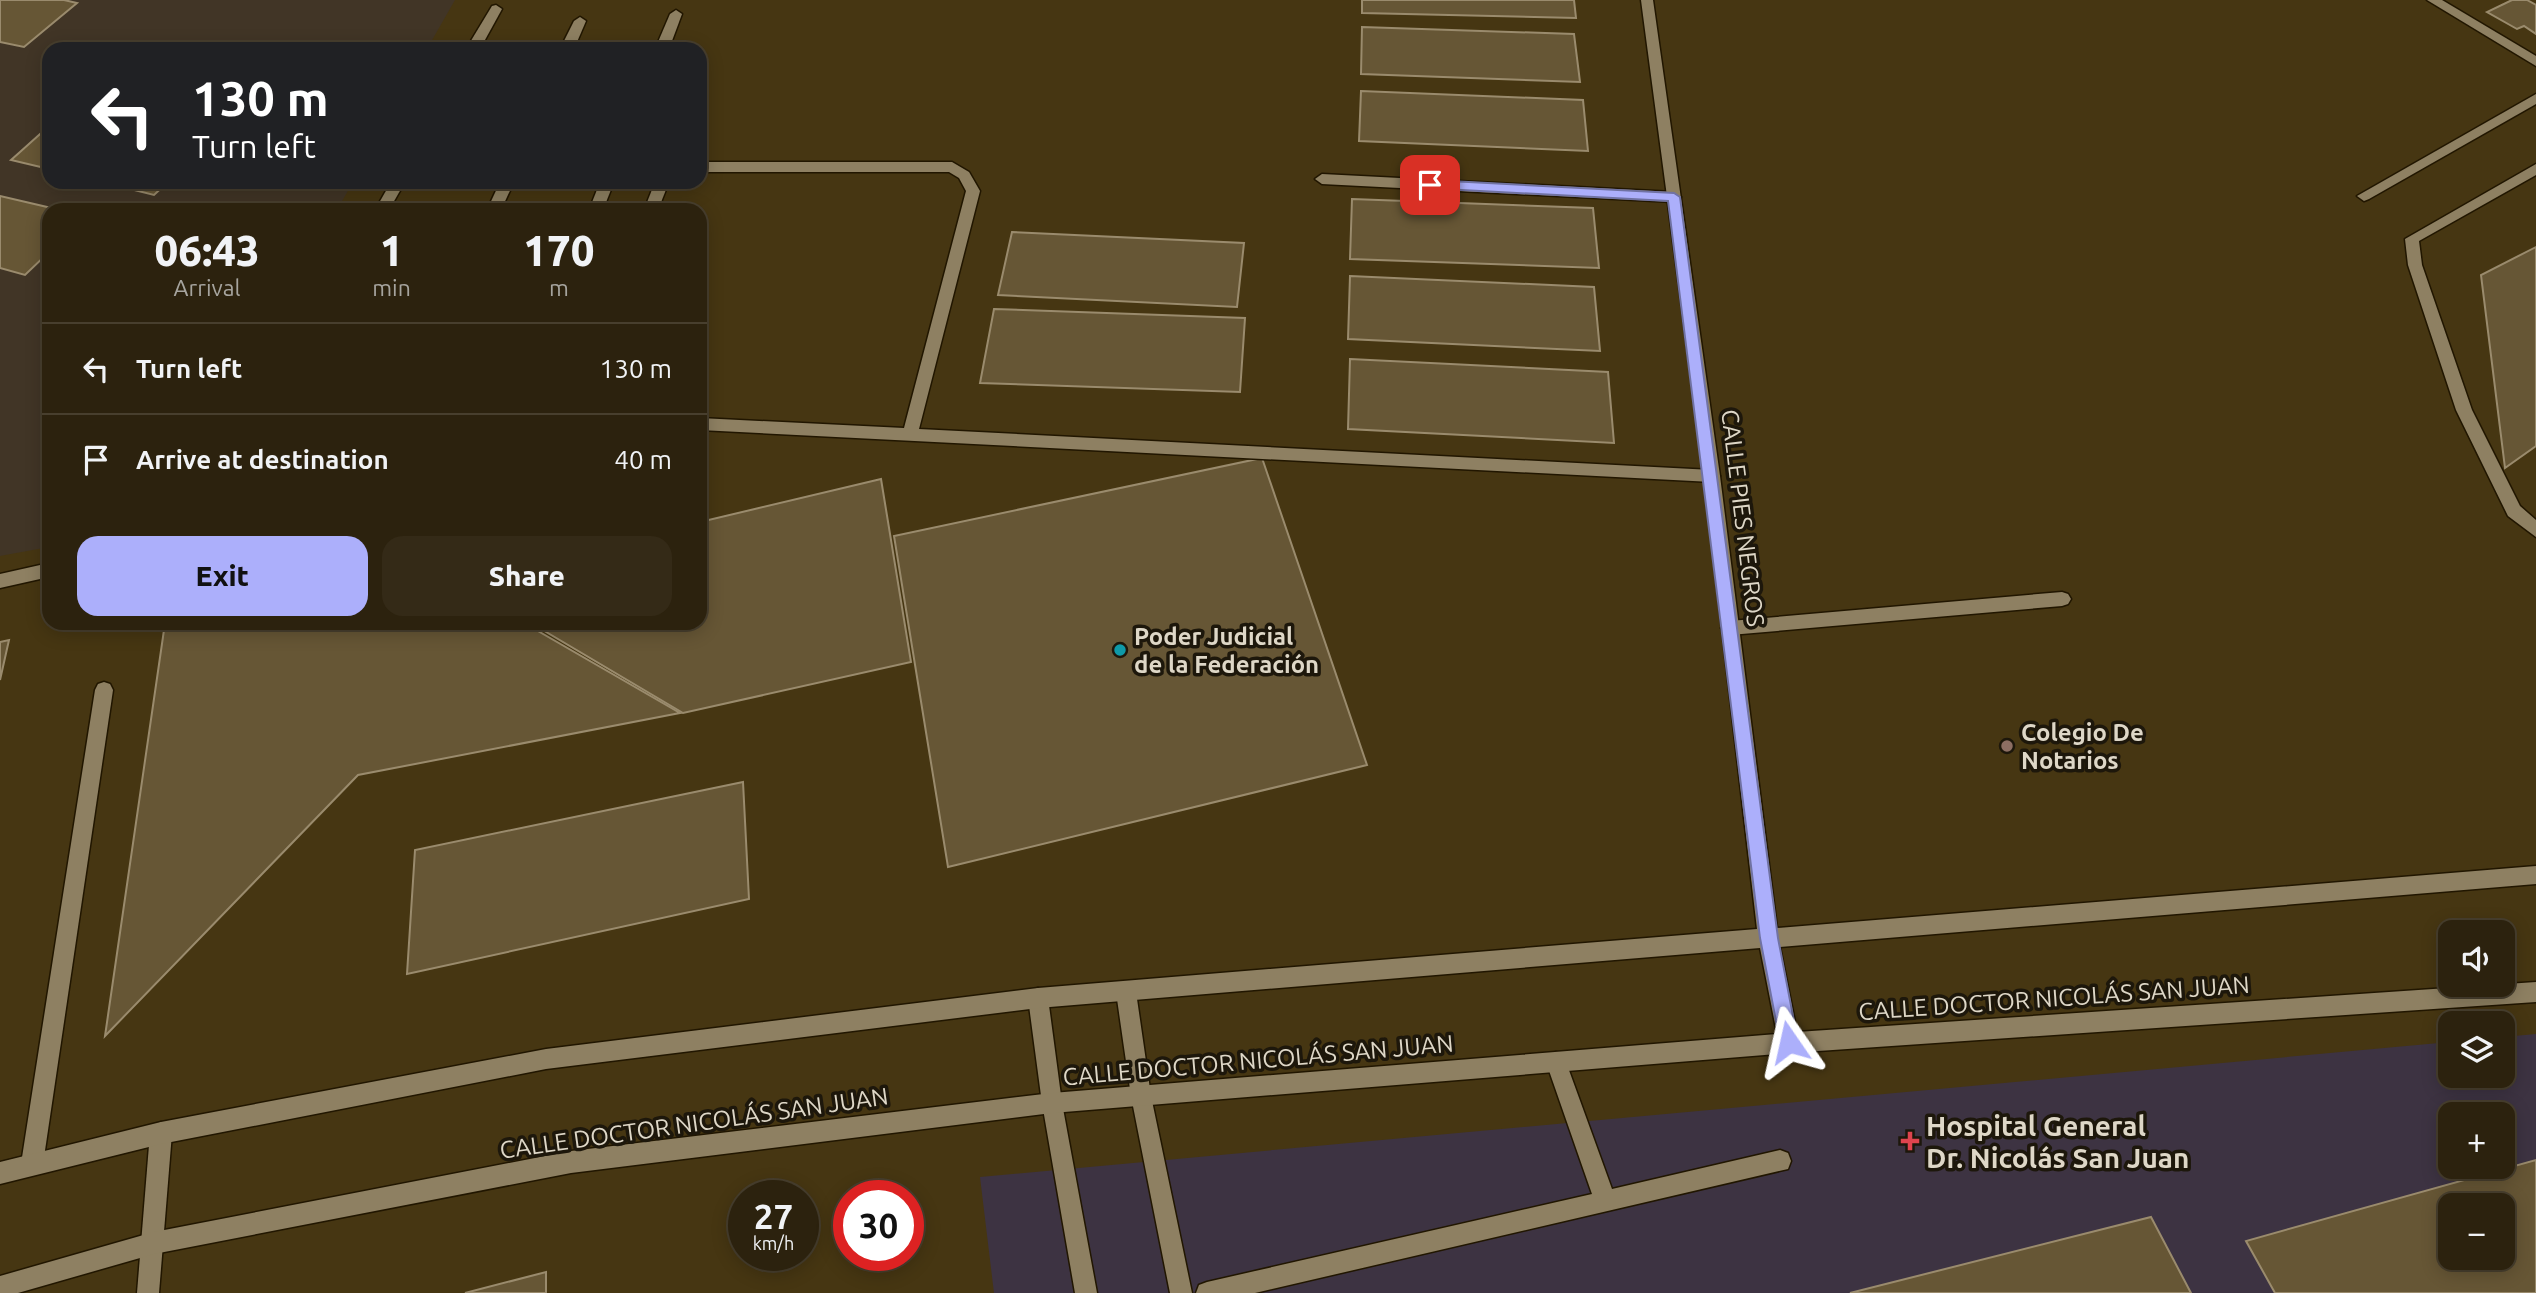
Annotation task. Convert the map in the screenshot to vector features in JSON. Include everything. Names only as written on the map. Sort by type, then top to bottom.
[{"type":"street","name":"CALLE PIES NEGROS","points":[[1647,0],[1712,476],[1769,938],[1789,1042]]},
{"type":"street","points":[[2432,0],[2536,62]]},
{"type":"street","points":[[477,42],[496,9]]},
{"type":"street","points":[[665,42],[676,14]]},
{"type":"street","points":[[571,42],[580,21]]},
{"type":"street","points":[[2364,196],[2536,98]]},
{"type":"street","points":[[707,167],[952,167],[964,176],[973,191],[910,435]]},
{"type":"street","points":[[2536,169],[2412,239],[2415,265],[2464,410],[2514,511],[2536,530]]},
{"type":"street","points":[[1322,179],[1674,197]]},
{"type":"street","points":[[707,424],[1712,476]]},
{"type":"street","points":[[0,581],[42,572]]},
{"type":"street","points":[[1730,628],[2062,599]]},
{"type":"street","points":[[32,1164],[104,690]]},
{"type":"street","points":[[0,1173],[161,1133],[546,1059],[1038,998],[2536,875]]},
{"type":"street","points":[[1126,992],[1140,1096],[1181,1293]]},
{"type":"street","name":"CALLE DOCTOR NICOLÁS SAN JUAN","points":[[0,1287],[154,1244],[571,1162],[1052,1103],[1789,1042],[2536,992]]},
{"type":"street","points":[[1038,998],[1052,1103],[1086,1293]]},
{"type":"street","points":[[1556,1062],[1605,1201]]},
{"type":"street","points":[[148,1293],[161,1133]]},
{"type":"street","points":[[1207,1293],[1780,1161]]},
{"type":"shaded area","points":[[0,0],[2536,0],[2536,1293],[0,1293]]},
{"type":"shaded area","points":[[0,0],[455,0],[431,42],[42,42],[42,189],[349,189],[341,203],[42,203],[42,548],[0,556]]},
{"type":"shaded area","name":"Hospital General Dr. Nicolás San Juan","points":[[2536,1034],[2536,1293],[994,1293],[980,1177],[2438,1043],[2438,1088],[2515,1088],[2515,1036]]},
{"type":"building","points":[[0,0],[64,0],[77,3],[24,47],[0,42]]},
{"type":"building","points":[[1362,0],[1574,0],[1576,18],[1362,13]]},
{"type":"building","points":[[2512,0],[2527,0],[2536,5],[2536,34],[2524,26],[2517,29],[2487,12]]},
{"type":"building","points":[[1362,27],[1574,34],[1580,82],[1361,74]]},
{"type":"building","points":[[1361,91],[1583,100],[1588,151],[1359,141]]},
{"type":"building","points":[[42,132],[42,167],[11,160]]},
{"type":"building","points":[[130,189],[160,189],[154,195]]},
{"type":"building","points":[[0,196],[42,206],[42,259],[25,275],[0,268]]},
{"type":"building","points":[[1352,199],[1593,208],[1599,268],[1350,259]]},
{"type":"building","points":[[1012,232],[1244,243],[1237,307],[998,295]]},
{"type":"building","points":[[2536,247],[2536,446],[2505,468],[2481,275]]},
{"type":"building","points":[[1350,276],[1594,287],[1600,351],[1348,339]]},
{"type":"building","points":[[994,309],[1245,318],[1240,392],[980,383]]},
{"type":"building","points":[[1350,359],[1608,372],[1614,443],[1348,429]]},
{"type":"building","name":"Poder Judicial de la Federación","points":[[1262,458],[1367,765],[948,867],[894,536]]},
{"type":"building","points":[[881,479],[911,662],[683,713],[543,630],[707,630],[707,520]]},
{"type":"building","points":[[164,630],[536,630],[680,713],[358,775],[105,1036]]},
{"type":"building","points":[[9,640],[0,680],[0,642]]},
{"type":"building","points":[[743,782],[749,899],[407,974],[415,850]]},
{"type":"building","points":[[2536,1160],[2536,1293],[2275,1293],[2246,1241],[2468,1179],[2515,1179],[2515,1166]]},
{"type":"building","points":[[2151,1217],[2191,1293],[1850,1293]]},
{"type":"building","points":[[546,1272],[546,1293],[465,1293]]},
{"type":"place","name":"Poder Judicial de la Federación","points":[[1120,650]]},
{"type":"place","name":"Colegio De Notarios","points":[[2007,746]]},
{"type":"place","name":"Hospital General Dr. Nicolás San Juan","points":[[1910,1141]]},
{"type":"route","points":[[1430,185],[1674,197],[1712,476],[1769,938],[1789,1042]]}]
